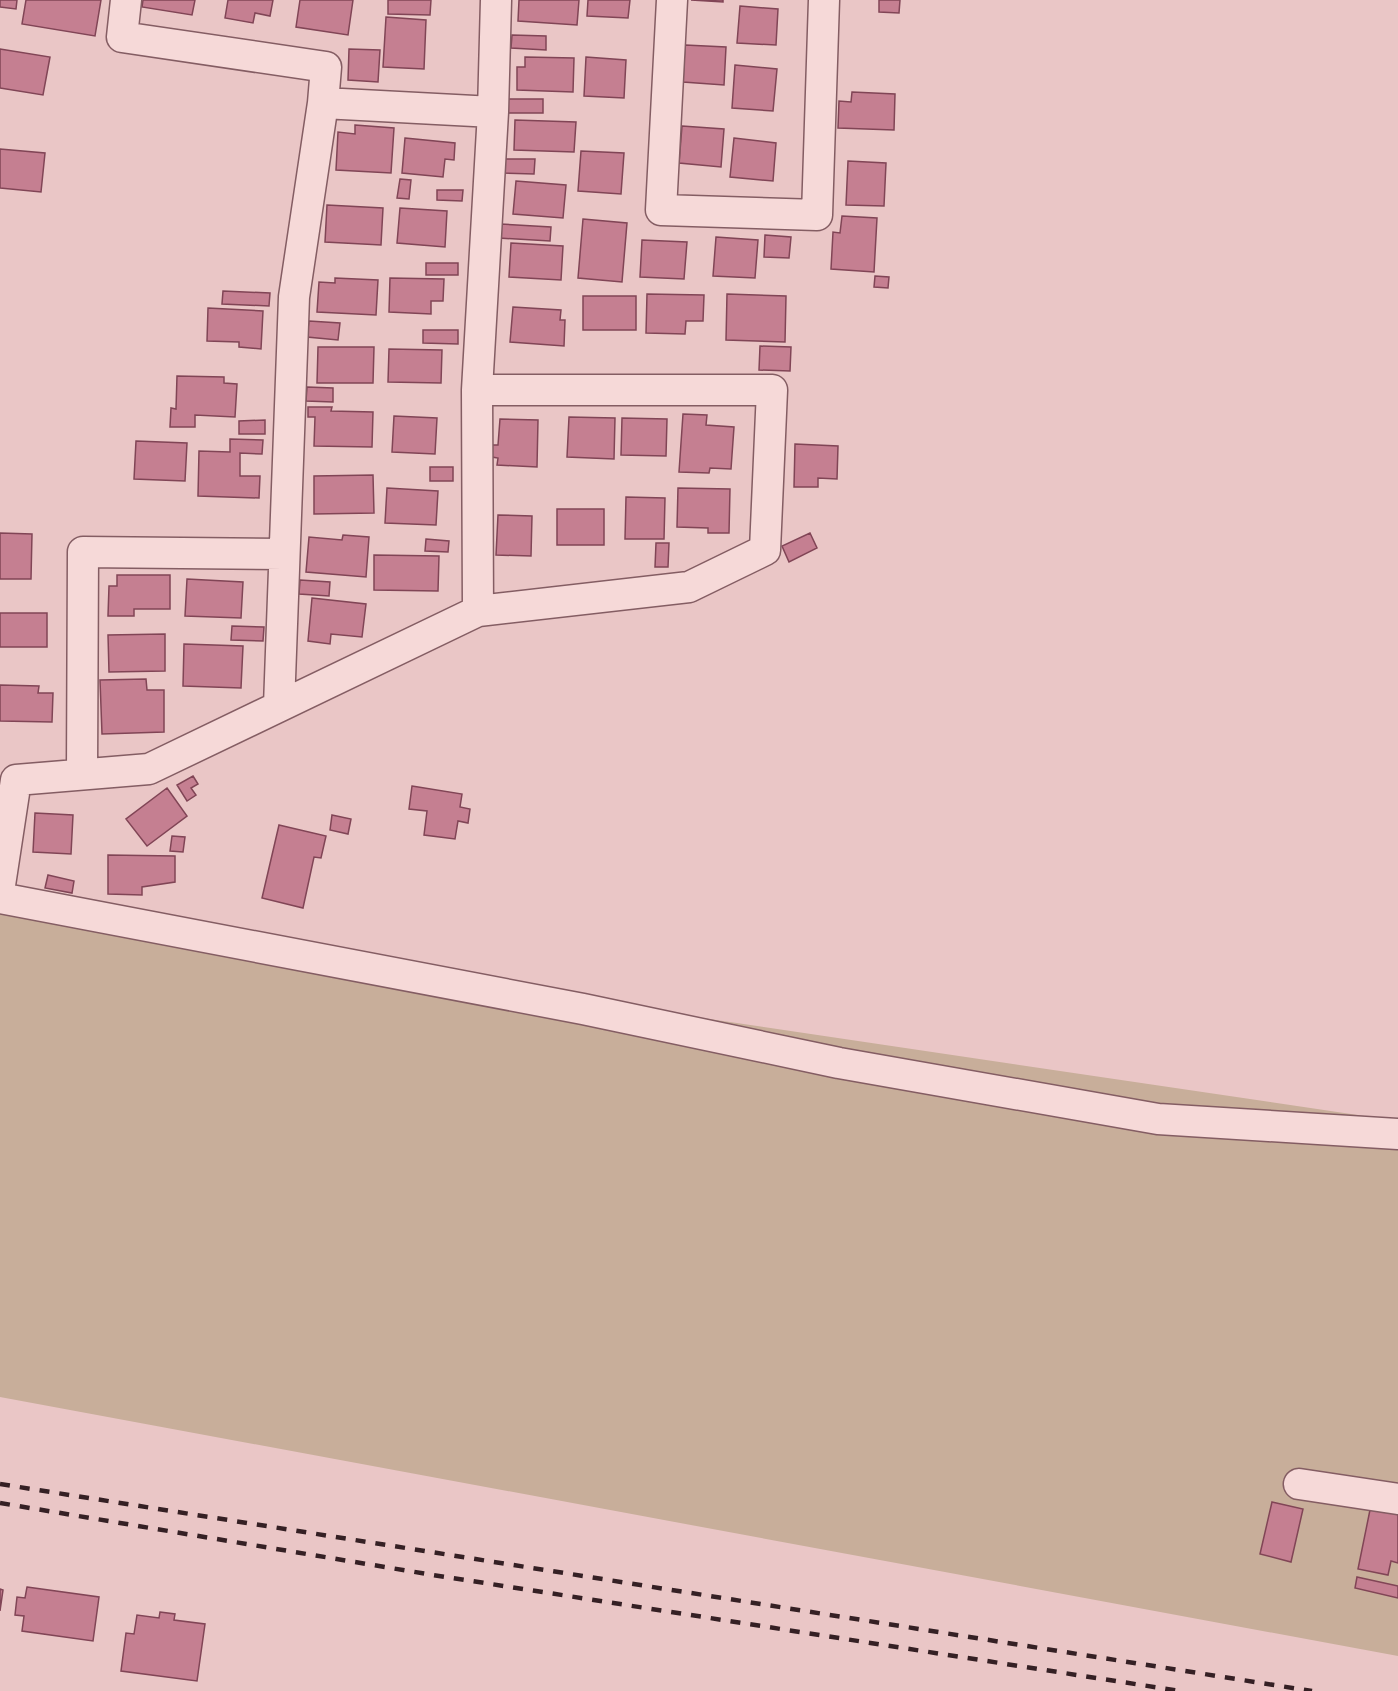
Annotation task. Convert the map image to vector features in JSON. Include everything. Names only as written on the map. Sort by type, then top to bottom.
[{"type":"street","points":[[126,0],[122,37],[326,67],[323,103],[294,297],[279,706]]},
{"type":"street","points":[[478,612],[477,390],[493,112],[496,0]]},
{"type":"street","points":[[672,0],[661,210],[817,215],[824,0]]},
{"type":"street","points":[[323,103],[493,112]]},
{"type":"street","points":[[0,885],[16,780],[82,773],[149,770],[478,612],[689,587],[765,550],[772,390],[477,390]]},
{"type":"street","points":[[82,773],[83,552],[283,554]]},
{"type":"street","points":[[0,898],[583,1009],[839,1063],[1158,1119],[1398,1134]]},
{"type":"street","points":[[1299,1484],[1398,1499]]},
{"type":"shaded area","points":[[0,914],[1398,1121],[1398,1656],[0,1397]]},
{"type":"building","points":[[0,0],[17,0],[16,9],[0,7]]},
{"type":"building","points":[[26,0],[101,0],[95,36],[22,24]]},
{"type":"building","points":[[143,0],[195,0],[192,15],[142,7]]},
{"type":"building","points":[[228,0],[273,0],[270,16],[255,13],[253,23],[225,18]]},
{"type":"building","points":[[300,0],[353,0],[348,35],[296,27]]},
{"type":"building","points":[[388,0],[431,0],[430,15],[388,14]]},
{"type":"building","points":[[519,0],[579,0],[577,25],[518,21]]},
{"type":"building","points":[[588,0],[630,0],[628,18],[587,16]]},
{"type":"building","points":[[691,0],[723,0],[723,2]]},
{"type":"building","points":[[879,0],[900,0],[899,13],[879,12]]},
{"type":"building","points":[[740,6],[778,9],[776,45],[737,43]]},
{"type":"building","points":[[386,17],[426,20],[424,69],[383,67]]},
{"type":"building","points":[[512,35],[546,36],[546,50],[511,48]]},
{"type":"building","points":[[685,45],[726,47],[724,85],[683,82]]},
{"type":"building","points":[[0,49],[50,57],[43,95],[0,88]]},
{"type":"building","points":[[349,49],[380,50],[378,82],[348,80]]},
{"type":"building","points":[[525,57],[574,58],[573,92],[517,90],[517,67],[525,67]]},
{"type":"building","points":[[586,57],[626,60],[624,98],[584,96]]},
{"type":"building","points":[[735,65],[777,69],[773,111],[732,108]]},
{"type":"building","points":[[852,92],[895,94],[894,130],[838,128],[839,101],[851,102]]},
{"type":"building","points":[[508,99],[543,99],[543,113],[508,113]]},
{"type":"building","points":[[515,120],[576,122],[574,152],[514,150]]},
{"type":"building","points":[[355,125],[394,128],[391,173],[336,170],[338,132],[355,134]]},
{"type":"building","points":[[682,126],[724,129],[721,167],[679,163]]},
{"type":"building","points":[[405,138],[455,143],[454,160],[445,159],[443,177],[402,173]]},
{"type":"building","points":[[734,138],[776,143],[773,181],[730,177]]},
{"type":"building","points":[[0,149],[45,153],[41,192],[0,188]]},
{"type":"building","points":[[581,151],[624,153],[621,194],[578,191]]},
{"type":"building","points":[[505,159],[535,159],[534,174],[504,173]]},
{"type":"building","points":[[848,161],[886,163],[884,206],[846,205]]},
{"type":"building","points":[[400,179],[411,180],[409,199],[397,198]]},
{"type":"building","points":[[516,181],[566,185],[563,218],[513,214]]},
{"type":"building","points":[[437,190],[463,190],[462,201],[437,200]]},
{"type":"building","points":[[327,205],[383,208],[381,245],[325,242]]},
{"type":"building","points":[[400,208],[447,211],[445,247],[397,243]]},
{"type":"building","points":[[842,216],[877,218],[874,272],[831,269],[833,232],[840,233]]},
{"type":"building","points":[[583,219],[627,223],[622,282],[578,278]]},
{"type":"building","points":[[500,224],[551,227],[550,241],[499,238]]},
{"type":"building","points":[[765,235],[791,237],[789,258],[764,257]]},
{"type":"building","points":[[716,237],[758,240],[755,278],[713,276]]},
{"type":"building","points":[[642,240],[687,242],[684,279],[640,277]]},
{"type":"building","points":[[511,243],[563,246],[561,280],[509,277]]},
{"type":"building","points":[[426,263],[458,263],[458,275],[426,275]]},
{"type":"building","points":[[875,276],[889,277],[888,288],[874,287]]},
{"type":"building","points":[[335,278],[378,280],[376,315],[317,312],[319,282],[335,283]]},
{"type":"building","points":[[390,278],[444,279],[443,301],[431,301],[431,314],[389,312]]},
{"type":"building","points":[[223,291],[270,293],[269,306],[222,304]]},
{"type":"building","points":[[647,294],[704,295],[703,321],[686,321],[685,334],[646,333]]},
{"type":"building","points":[[727,294],[786,296],[785,342],[726,340]]},
{"type":"building","points":[[583,296],[636,296],[636,330],[583,330]]},
{"type":"building","points":[[513,307],[561,310],[560,320],[565,320],[564,346],[510,342]]},
{"type":"building","points":[[208,308],[263,311],[261,349],[239,347],[239,342],[207,341]]},
{"type":"building","points":[[309,321],[340,323],[338,340],[307,337]]},
{"type":"building","points":[[423,330],[458,330],[458,344],[423,343]]},
{"type":"building","points":[[760,346],[791,347],[790,371],[759,370]]},
{"type":"building","points":[[318,347],[374,347],[373,383],[317,383]]},
{"type":"building","points":[[389,349],[442,350],[441,383],[388,382]]},
{"type":"building","points":[[177,376],[224,377],[224,383],[237,384],[235,417],[195,415],[195,427],[170,427],[171,408],[176,409]]},
{"type":"building","points":[[307,387],[333,388],[333,402],[306,401]]},
{"type":"building","points":[[308,407],[332,407],[331,411],[373,412],[372,447],[314,446],[315,417],[308,417]]},
{"type":"building","points":[[683,414],[707,415],[706,425],[734,427],[731,469],[710,468],[709,473],[679,472]]},
{"type":"building","points":[[394,416],[437,418],[435,454],[392,452]]},
{"type":"building","points":[[569,417],[615,418],[614,459],[567,457]]},
{"type":"building","points":[[622,418],[667,419],[666,456],[621,455]]},
{"type":"building","points":[[500,419],[538,420],[537,467],[497,465],[498,458],[492,457],[492,445],[498,445]]},
{"type":"building","points":[[265,420],[265,434],[239,434],[239,421]]},
{"type":"building","points":[[230,439],[263,440],[262,454],[240,453],[240,476],[260,476],[259,498],[198,496],[199,451],[230,452]]},
{"type":"building","points":[[136,441],[187,443],[185,481],[134,479]]},
{"type":"building","points":[[795,444],[838,446],[837,479],[818,478],[818,487],[794,487]]},
{"type":"building","points":[[430,467],[453,467],[453,481],[430,481]]},
{"type":"building","points":[[373,475],[374,513],[314,514],[314,476]]},
{"type":"building","points":[[387,488],[438,491],[436,525],[385,523]]},
{"type":"building","points":[[678,488],[730,489],[729,533],[708,533],[708,528],[677,527]]},
{"type":"building","points":[[626,497],[665,498],[664,539],[625,539]]},
{"type":"building","points":[[557,509],[604,509],[604,545],[557,545]]},
{"type":"building","points":[[498,515],[532,516],[531,556],[496,555]]},
{"type":"building","points":[[0,533],[32,534],[31,579],[0,579]]},
{"type":"building","points":[[810,533],[817,548],[789,562],[782,546]]},
{"type":"building","points":[[343,535],[369,537],[366,577],[306,572],[309,537],[342,540]]},
{"type":"building","points":[[426,539],[449,541],[448,552],[425,551]]},
{"type":"building","points":[[656,543],[669,543],[668,567],[655,567]]},
{"type":"building","points":[[374,555],[439,556],[438,591],[374,590]]},
{"type":"building","points":[[117,575],[170,575],[170,609],[134,609],[134,616],[108,616],[109,586],[117,586]]},
{"type":"building","points":[[187,579],[243,582],[241,618],[185,616]]},
{"type":"building","points":[[300,580],[330,582],[329,596],[299,594]]},
{"type":"building","points":[[312,598],[366,604],[362,637],[331,634],[330,644],[308,641]]},
{"type":"building","points":[[0,613],[47,613],[47,647],[0,647]]},
{"type":"building","points":[[232,626],[264,627],[263,641],[231,640]]},
{"type":"building","points":[[165,634],[165,671],[109,672],[108,635]]},
{"type":"building","points":[[184,644],[243,646],[241,688],[183,686]]},
{"type":"building","points":[[146,679],[147,690],[164,690],[164,732],[102,734],[100,680]]},
{"type":"building","points":[[0,685],[39,686],[38,693],[53,693],[52,722],[0,721]]},
{"type":"building","points":[[193,776],[198,784],[191,788],[196,795],[187,801],[177,785]]},
{"type":"building","points":[[412,786],[462,794],[460,807],[470,809],[468,823],[458,821],[455,839],[424,835],[427,811],[409,809]]},
{"type":"building","points":[[167,788],[187,816],[147,846],[126,819]]},
{"type":"building","points":[[35,813],[73,815],[71,854],[33,852]]},
{"type":"building","points":[[332,815],[351,819],[348,834],[330,830]]},
{"type":"building","points":[[279,825],[326,836],[321,858],[314,857],[303,908],[262,898]]},
{"type":"building","points":[[172,836],[185,837],[183,852],[170,851]]},
{"type":"building","points":[[108,855],[175,856],[175,882],[142,887],[142,895],[108,894]]},
{"type":"building","points":[[48,875],[74,881],[72,893],[45,888]]},
{"type":"building","points":[[1272,1502],[1303,1509],[1291,1562],[1260,1554]]},
{"type":"building","points":[[1371,1505],[1398,1511],[1398,1563],[1391,1561],[1388,1575],[1358,1569]]},
{"type":"building","points":[[1357,1577],[1398,1586],[1398,1598],[1355,1588]]},
{"type":"building","points":[[27,1587],[99,1597],[93,1641],[22,1631],[24,1616],[15,1615],[17,1597],[25,1598]]},
{"type":"building","points":[[0,1589],[3,1590],[0,1611]]},
{"type":"building","points":[[160,1612],[175,1614],[174,1620],[205,1624],[197,1681],[121,1671],[126,1633],[134,1634],[137,1615],[159,1618]]},
{"type":"railway","points":[[0,1484],[1312,1691]]},
{"type":"railway","points":[[0,1503],[433,1575],[1180,1691]]}]
